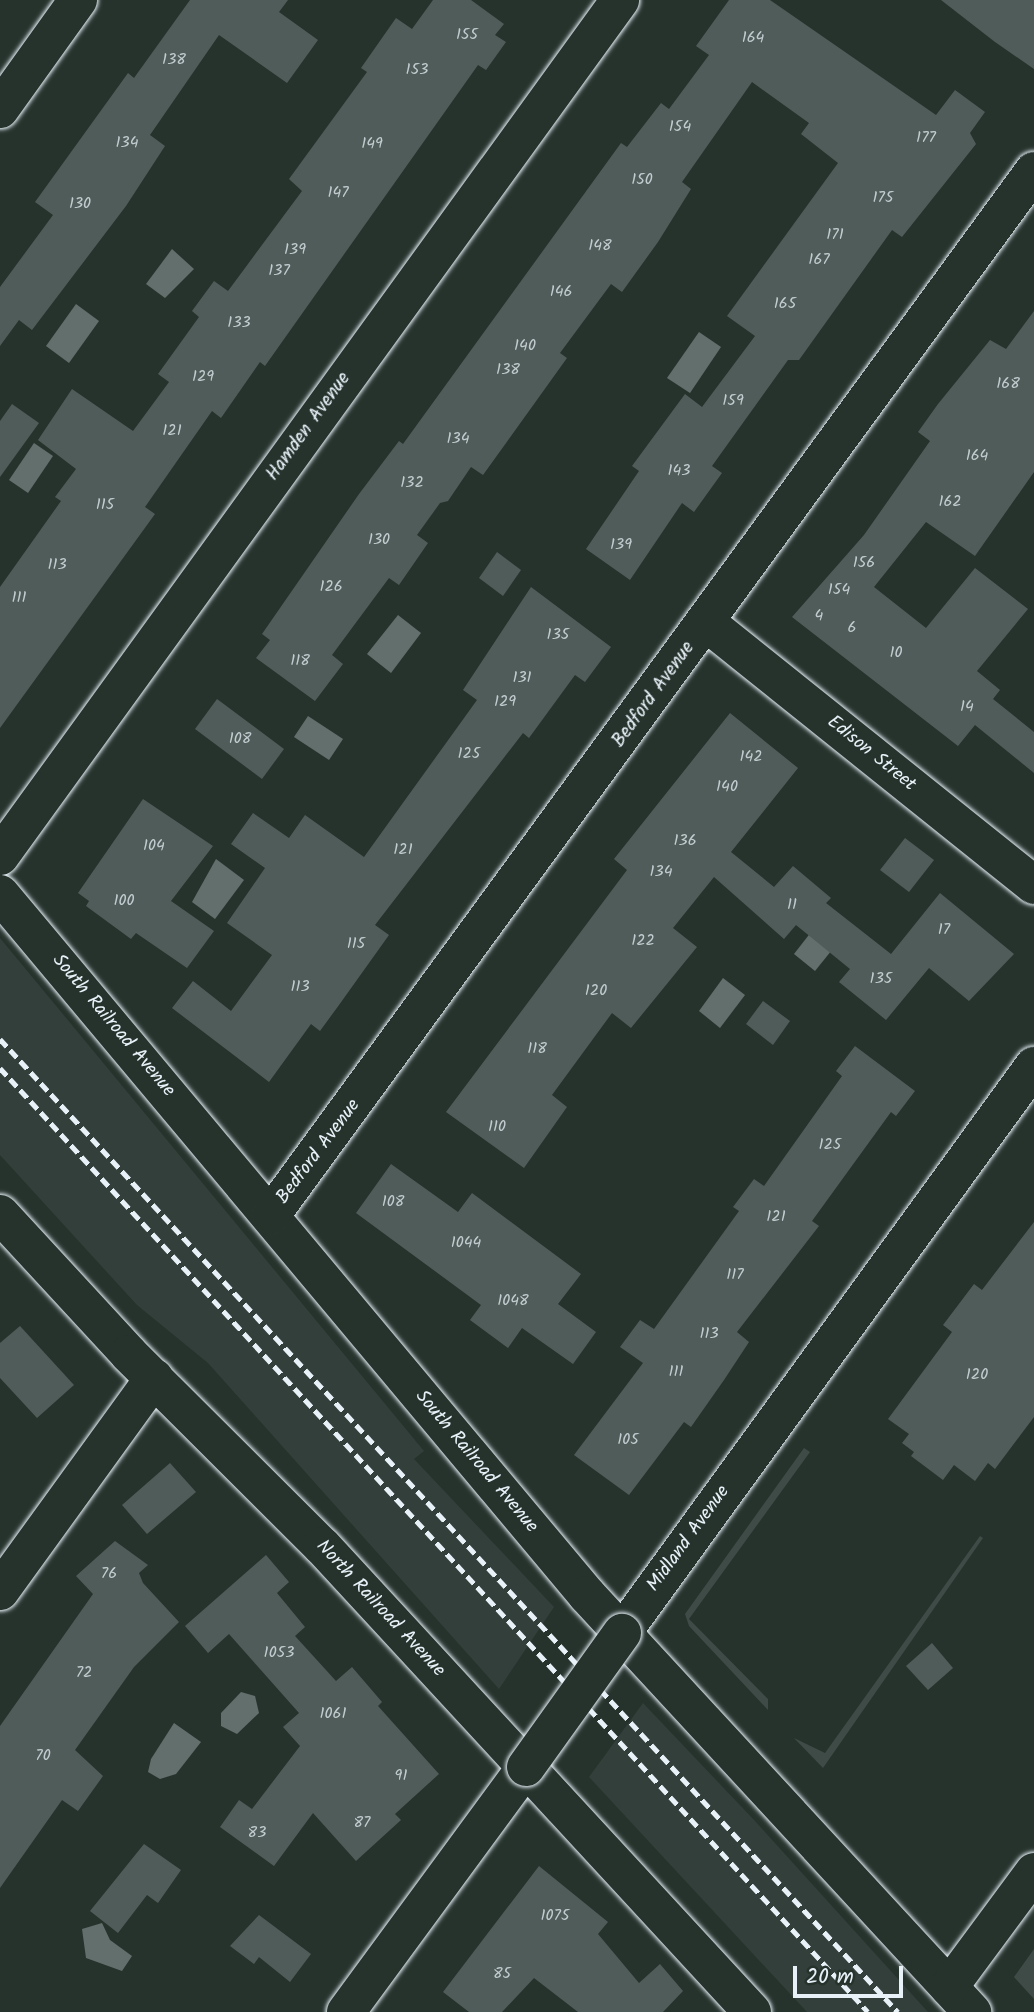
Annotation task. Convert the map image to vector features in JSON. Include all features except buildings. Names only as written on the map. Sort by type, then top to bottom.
[{"type":"street","points":[[0,109],[78,0]]},
{"type":"street","name":"Hamden Avenue","points":[[0,856],[620,0]]},
{"type":"street","name":"Bedford Avenue","points":[[271,1215],[707,623],[1034,171]]},
{"type":"street","name":"Edison Street","points":[[707,623],[1034,885]]},
{"type":"street","name":"South Railroad Avenue","points":[[0,894],[622,1633],[961,1999]]},
{"type":"street","name":"Midland Avenue","points":[[346,2012],[1034,1066]]},
{"type":"street","name":"North Railroad Avenue","points":[[0,1214],[154,1378],[295,1518],[752,2012]]},
{"type":"street","points":[[0,1591],[154,1378]]},
{"type":"street","points":[[961,1999],[1034,1872]]},
{"type":"shaded area","points":[[172,249],[194,269],[165,298],[146,284]]},
{"type":"shaded area","points":[[76,304],[99,321],[69,363],[46,346]]},
{"type":"shaded area","points":[[699,332],[721,347],[690,393],[667,378]]},
{"type":"shaded area","points":[[34,443],[53,456],[28,493],[9,480]]},
{"type":"shaded area","points":[[398,615],[421,633],[391,673],[367,654]]},
{"type":"shaded area","points":[[308,716],[343,739],[329,760],[294,737]]},
{"type":"shaded area","points":[[216,859],[244,880],[215,919],[192,902]]},
{"type":"shaded area","points":[[822,918],[844,935],[815,971],[794,954]]},
{"type":"shaded area","points":[[0,938],[424,1451],[414,1459],[554,1607],[499,1689],[208,1363],[137,1305],[0,1155]]},
{"type":"shaded area","points":[[723,978],[745,995],[720,1028],[699,1011]]},
{"type":"shaded area","points":[[804,1448],[810,1452],[689,1619],[768,1699],[768,1710],[689,1626],[685,1614]]},
{"type":"shaded area","points":[[980,1536],[983,1538],[823,1768],[794,1738],[825,1753]]},
{"type":"shaded area","points":[[241,1692],[255,1696],[259,1713],[237,1734],[221,1726],[221,1713]]},
{"type":"shaded area","points":[[643,1703],[755,1821],[928,2012],[807,2012],[589,1777]]},
{"type":"shaded area","points":[[174,1723],[201,1742],[176,1774],[160,1779],[148,1772],[151,1759]]},
{"type":"shaded area","points":[[102,1923],[110,1940],[132,1956],[122,1971],[86,1958],[82,1929]]},
{"type":"shaded area","points":[[1034,1949],[1034,1999],[1014,1977]]},
{"type":"railway","points":[[0,1039],[898,2012]]},
{"type":"railway","points":[[0,1068],[868,2012]]}]
